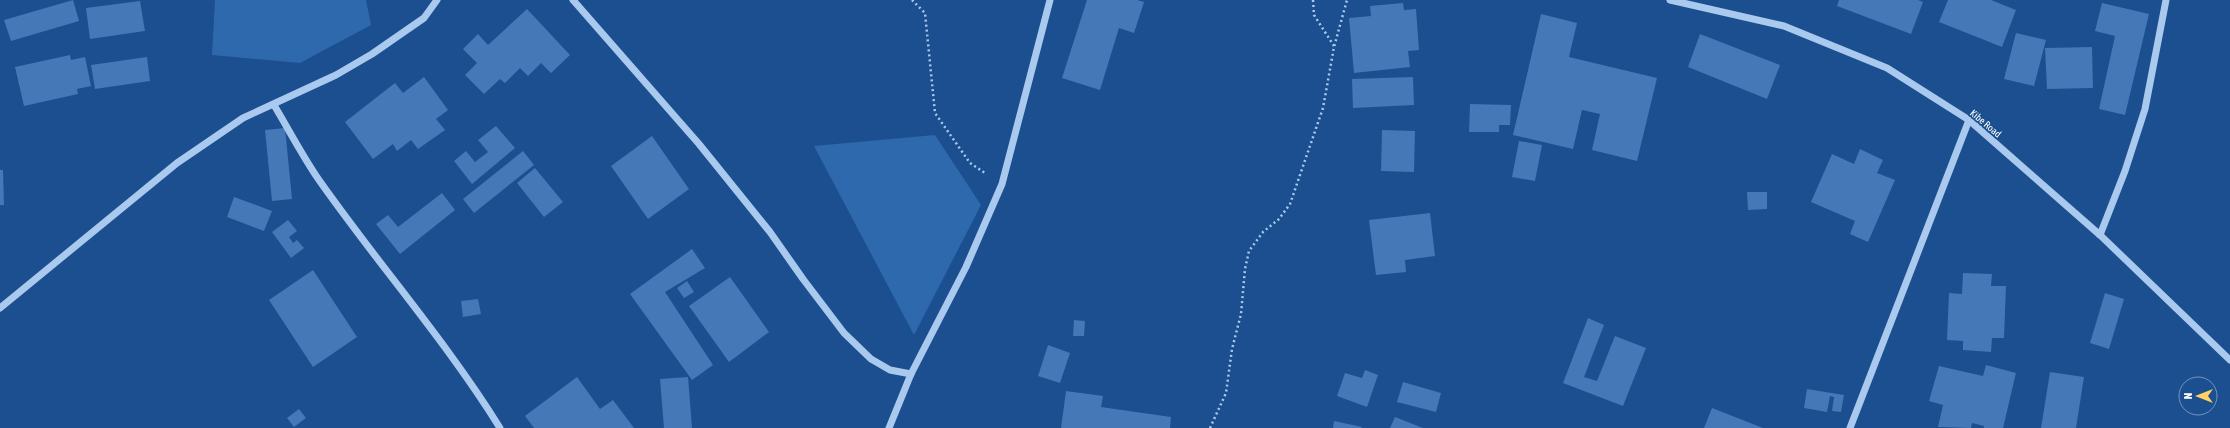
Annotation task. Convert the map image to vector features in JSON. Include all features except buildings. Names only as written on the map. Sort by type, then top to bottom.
[{"type":"street","points":[[0,308],[177,163],[243,118],[274,105],[336,75],[372,54],[424,18],[437,0]]},
{"type":"street","points":[[573,0],[699,144],[770,232],[803,280],[844,333],[871,359],[890,370],[911,374]]},
{"type":"street","points":[[890,428],[911,374],[966,267],[1002,184],[1050,0]]},
{"type":"street","name":"Kibe Road","points":[[1670,0],[1784,26],[1887,68],[1969,120],[2100,235],[2230,360]]},
{"type":"street","points":[[2100,235],[2125,171],[2145,109],[2166,0]]},
{"type":"street","points":[[274,105],[318,178],[353,227],[415,306],[500,428]]},
{"type":"street","points":[[1850,428],[1969,120]]},
{"type":"path","points":[[912,0],[925,13],[935,113],[970,163],[1002,184]]},
{"type":"path","points":[[1313,0],[1314,15],[1334,46]]},
{"type":"path","points":[[1210,428],[1226,393],[1232,349],[1241,314],[1245,269],[1249,251],[1263,232],[1278,219],[1290,204],[1323,108],[1334,46],[1347,0]]},
{"type":"shaded area","points":[[215,0],[366,0],[371,25],[300,63],[212,55]]},
{"type":"shaded area","points":[[935,135],[981,205],[914,335],[814,146]]}]
